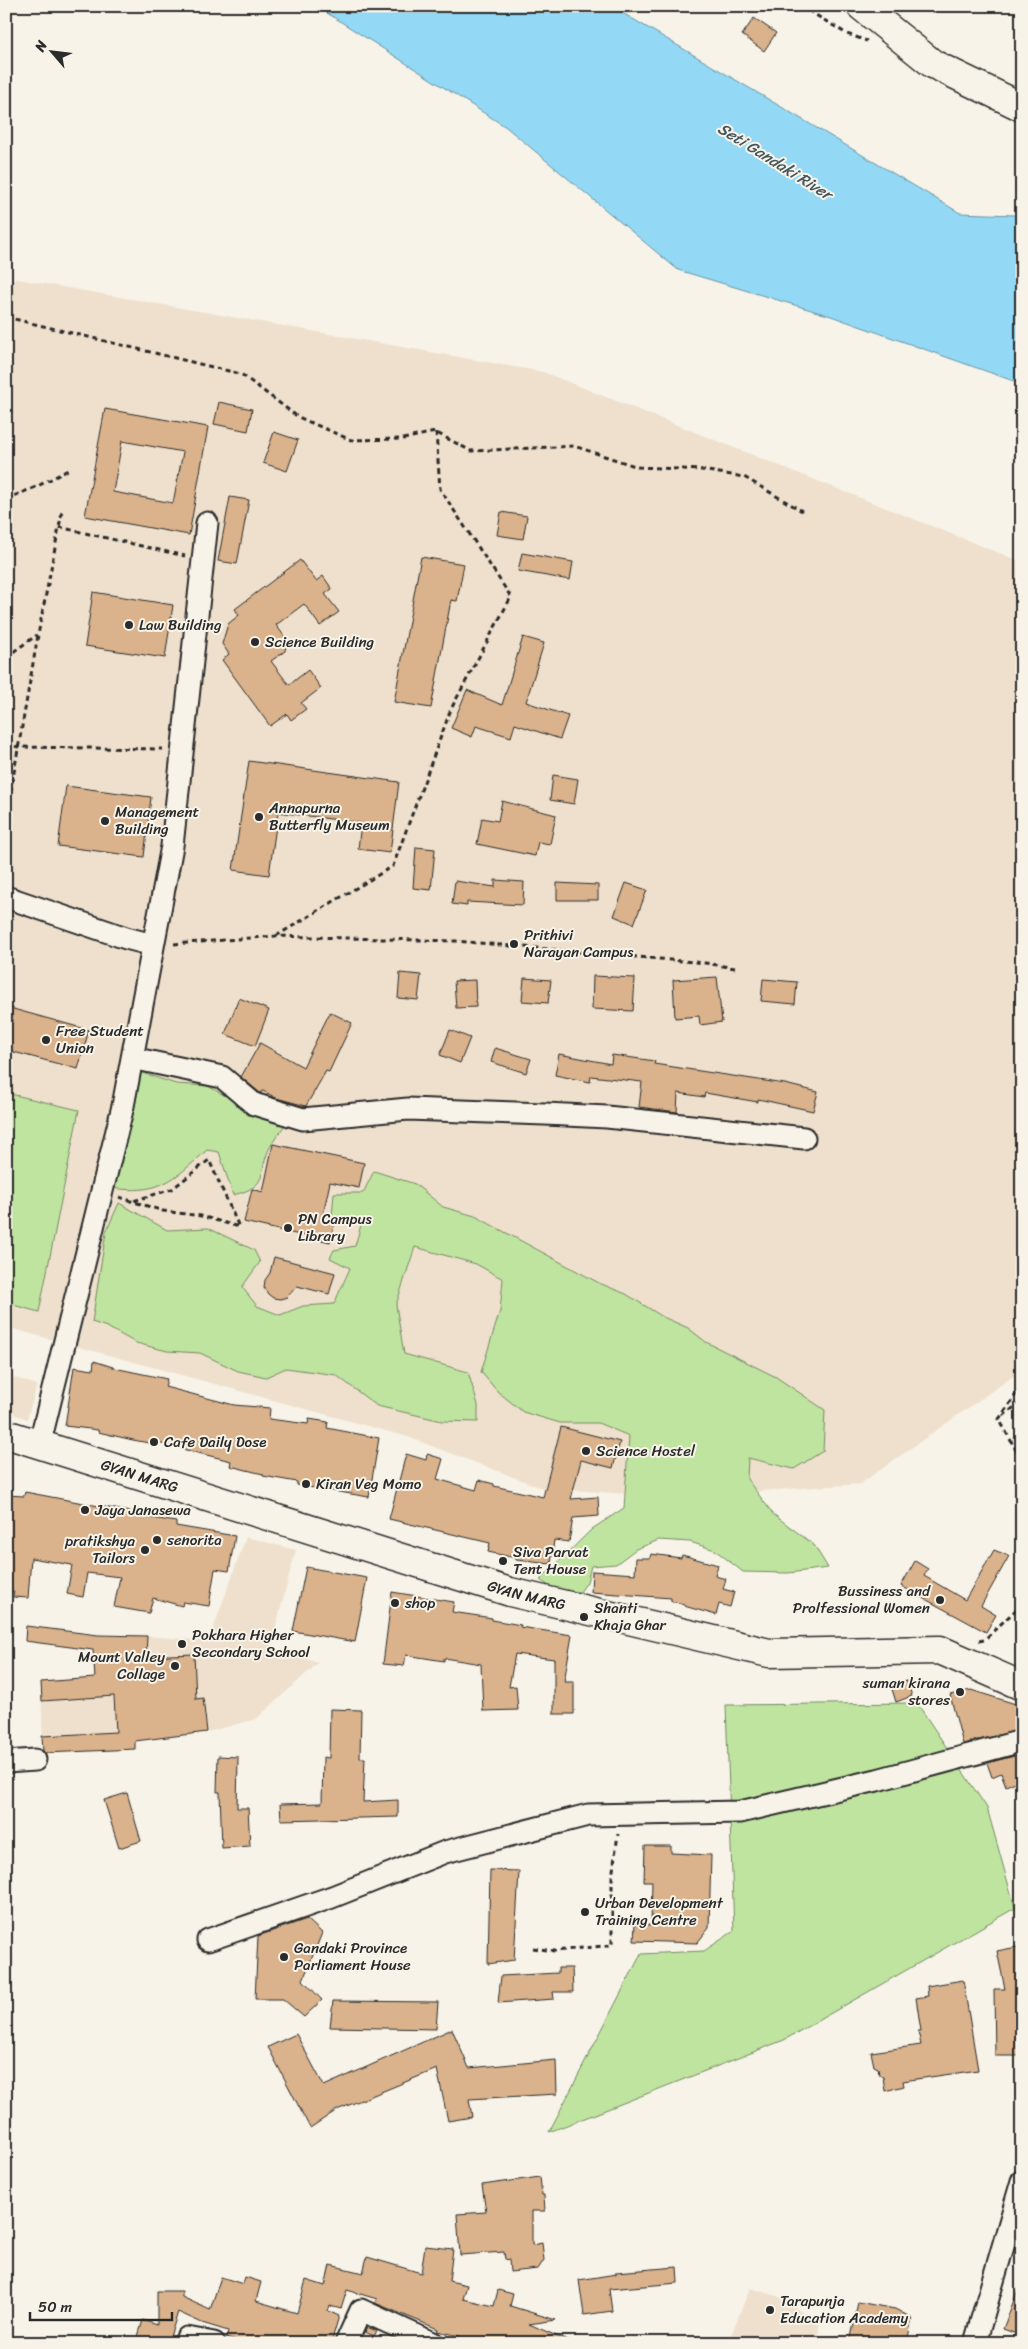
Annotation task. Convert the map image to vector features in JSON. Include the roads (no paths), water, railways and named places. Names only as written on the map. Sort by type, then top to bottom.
[{"type":"main road","points":[[862,6],[933,64],[1022,106]]},
{"type":"main road","name":"GYAN MARG","points":[[6,1434],[39,1446],[510,1592],[769,1653],[940,1650],[1022,1686]]},
{"type":"main road","points":[[6,1457],[39,1446]]},
{"type":"street","points":[[39,1446],[123,1106],[172,846],[207,523]]},
{"type":"street","points":[[6,897],[126,938],[153,945]]},
{"type":"street","points":[[132,1058],[222,1077],[254,1104],[303,1119],[408,1110],[535,1114],[607,1117],[804,1138]]},
{"type":"street","points":[[208,1940],[324,1900],[445,1852],[588,1815],[740,1812],[877,1780],[963,1755],[1022,1741]]},
{"type":"street","points":[[6,1762],[35,1760]]},
{"type":"street","points":[[975,2343],[1022,2181]]},
{"type":"street","points":[[346,2343],[361,2310],[433,2343]]},
{"type":"street","points":[[185,2343],[187,2338],[214,2343]]},
{"type":"water","name":"Seti Gandaki River","points":[[316,6],[611,6],[960,213],[1014,215],[1022,220],[1022,384],[831,316],[678,270],[506,127]]},
{"type":"place","name":"Law Building","points":[[129,625]]},
{"type":"place","name":"Science Building","points":[[255,642]]},
{"type":"place","name":"Annapurna Butterfly Museum","points":[[259,817]]},
{"type":"place","name":"Management Building","points":[[105,821]]},
{"type":"place","name":"Prithivi Narayan Campus","points":[[514,944]]},
{"type":"place","name":"Free Student Union","points":[[46,1040]]},
{"type":"place","name":"PN Campus Library","points":[[288,1228]]},
{"type":"place","name":"Cafe Daily Dose","points":[[154,1442]]},
{"type":"place","name":"Science Hostel","points":[[586,1451]]},
{"type":"place","name":"Kiran Veg Momo","points":[[306,1484]]},
{"type":"place","name":"Jaya Janasewa","points":[[85,1510]]},
{"type":"place","name":"senorita","points":[[157,1540]]},
{"type":"place","name":"pratikshya Tailors","points":[[145,1550]]},
{"type":"place","name":"Siva Parvat Tent House","points":[[503,1561]]},
{"type":"place","name":"Bussiness and Prolfessional Women","points":[[940,1600]]},
{"type":"place","name":"shop","points":[[395,1603]]},
{"type":"place","name":"Shanti Khaja Ghar","points":[[584,1617]]},
{"type":"place","name":"Pokhara Higher Secondary School","points":[[182,1644]]},
{"type":"place","name":"Mount Valley Collage","points":[[175,1666]]},
{"type":"place","name":"suman kirana stores","points":[[960,1692]]},
{"type":"place","name":"Urban Development Training Centre","points":[[585,1912]]},
{"type":"place","name":"Gandaki Province Parliament House","points":[[284,1957]]},
{"type":"place","name":"Tarapunja Education Academy","points":[[770,2310]]}]
